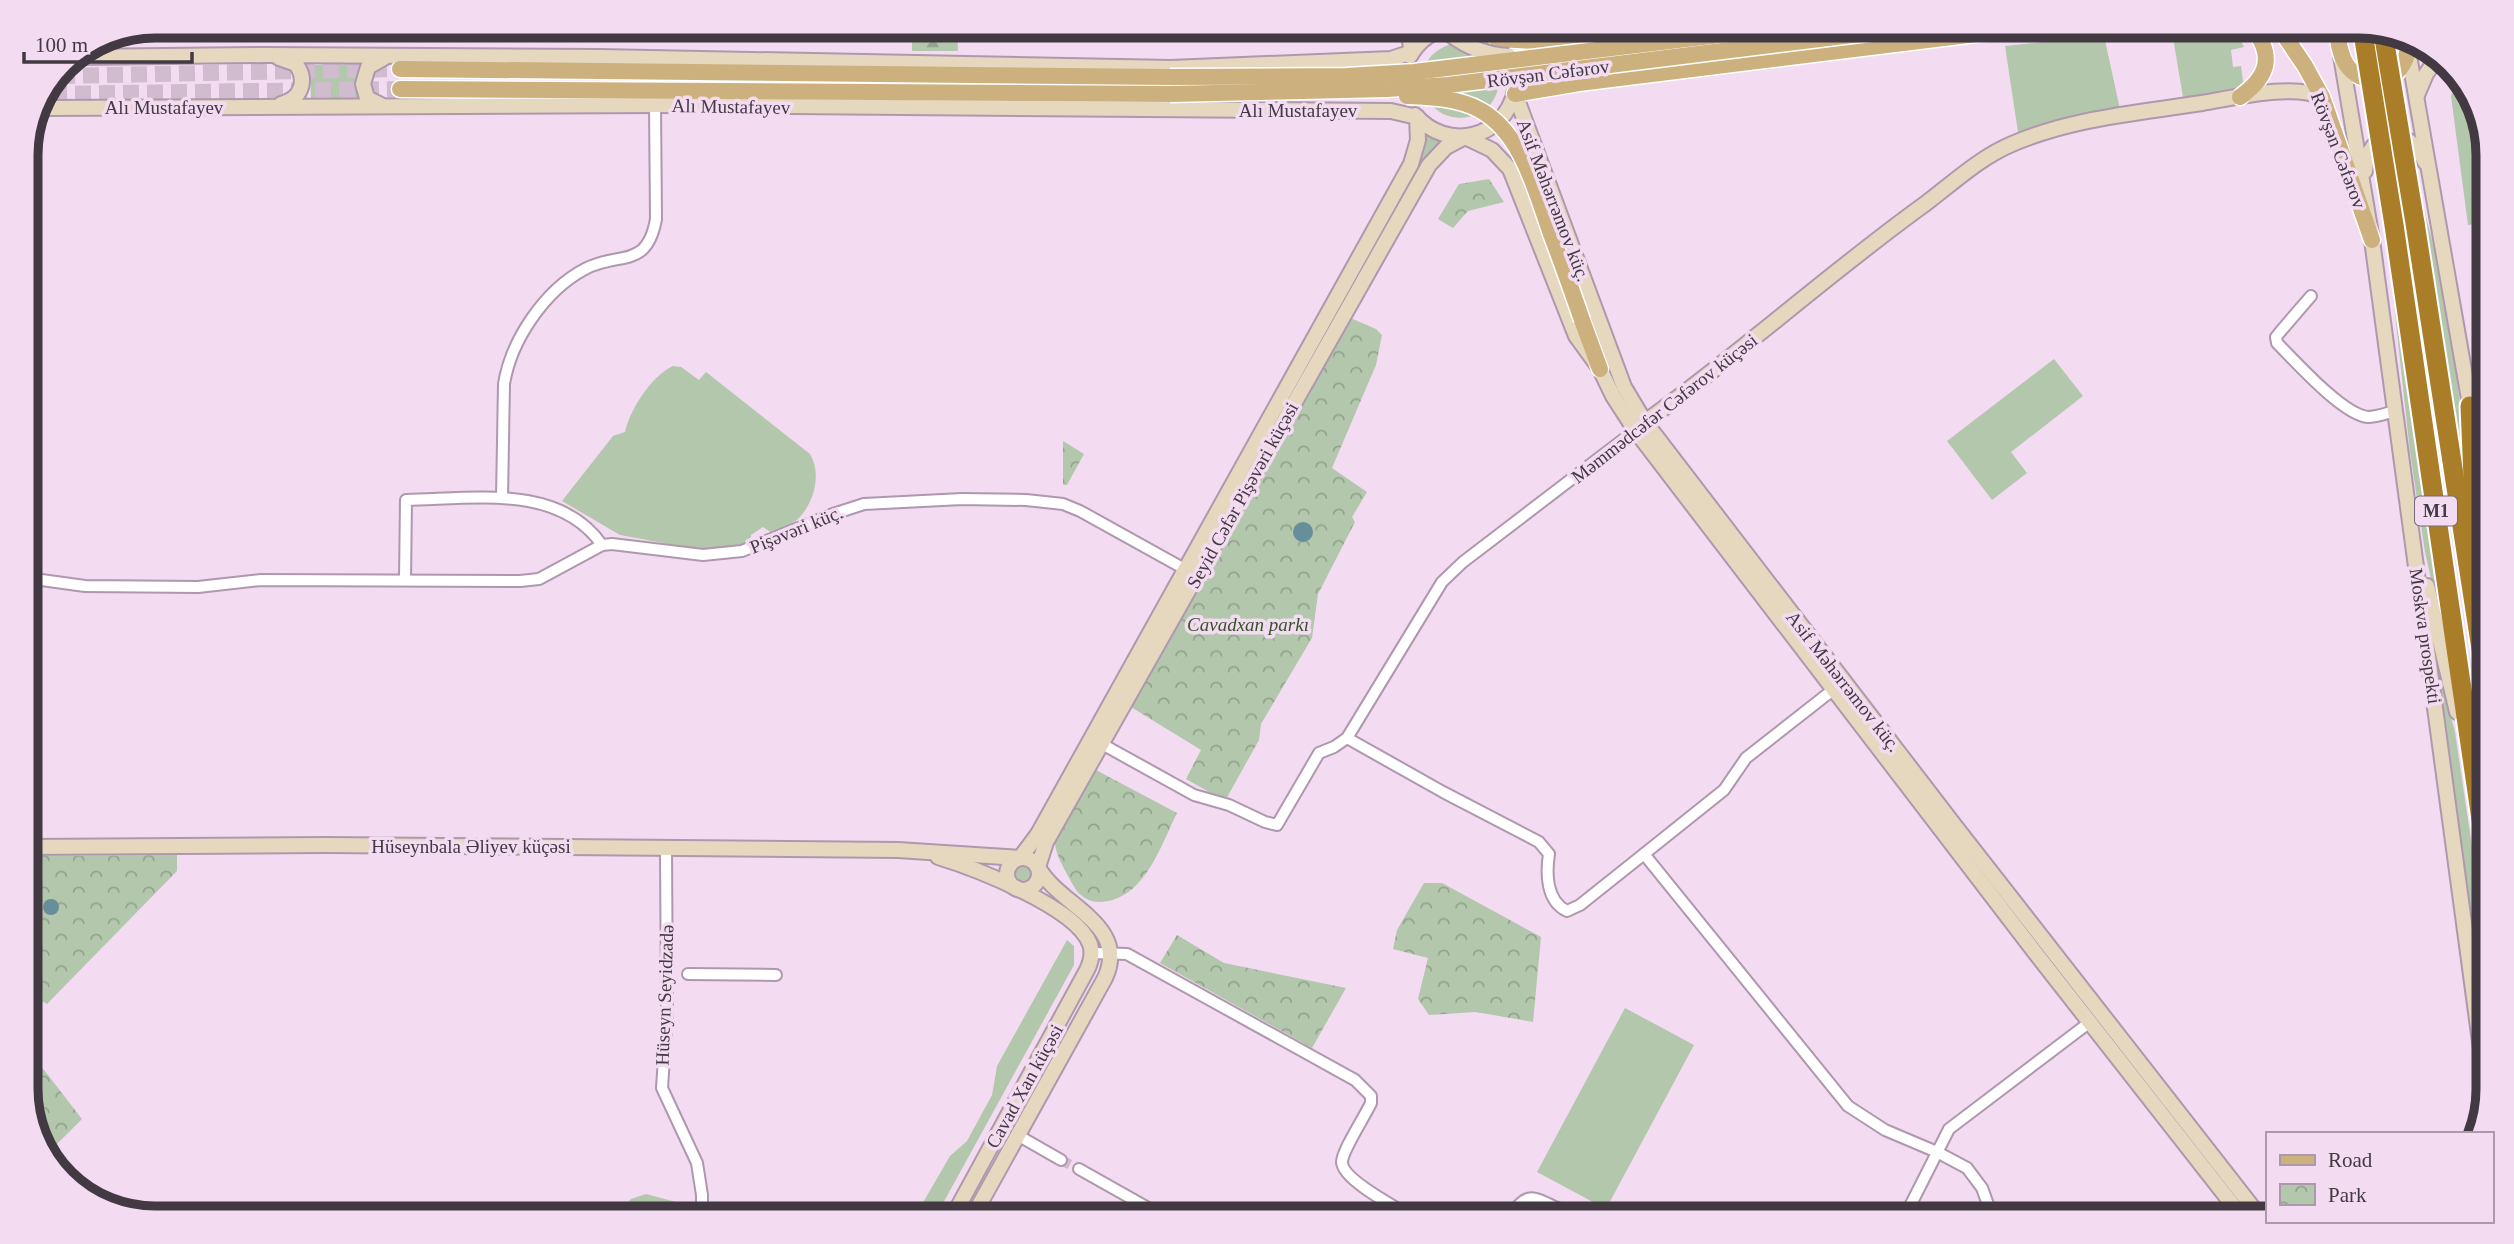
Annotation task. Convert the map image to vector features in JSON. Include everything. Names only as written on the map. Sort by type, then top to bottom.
[{"type":"highway","name":"Moskva prospekti","points":[[2364,39],[2394,225],[2476,788]]},
{"type":"highway","name":"M1","points":[[2385,42],[2475,614]]},
{"type":"highway","points":[[2470,406],[2475,534]]},
{"type":"main road","points":[[1409,38],[1412,52]]},
{"type":"main road","points":[[1417,117],[1410,108],[1404,74],[1412,52],[1425,38]]},
{"type":"main road","points":[[1455,38],[1463,44],[1492,55],[1556,56]]},
{"type":"main road","name":"Asif Məhərrəmov küç.","points":[[1500,38],[1514,64],[1515,94],[1640,426]]},
{"type":"main road","points":[[1520,38],[1533,41],[1563,38]]},
{"type":"main road","points":[[1570,38],[1554,46],[1558,78],[1580,83]]},
{"type":"main road","name":"Rövşən Cəfərov","points":[[1170,86],[1414,72],[1699,38]]},
{"type":"main road","name":"Rövşən Cəfərov","points":[[1170,86],[1293,92],[1387,89],[1484,81],[1829,38]]},
{"type":"main road","points":[[1515,94],[1580,83],[1945,38]]},
{"type":"main road","points":[[2240,97],[2254,87],[2265,71],[2265,50],[2261,38]]},
{"type":"main road","name":"Rövşən Cəfərov","points":[[2285,38],[2322,97],[2372,240]]},
{"type":"main road","points":[[2338,38],[2341,54],[2351,71],[2367,80],[2385,79],[2425,59]]},
{"type":"main road","points":[[2406,49],[2404,69],[2417,96],[2475,434]]},
{"type":"main road","points":[[93,57],[266,55],[614,58],[1171,68],[1383,61],[1412,52]]},
{"type":"main road","name":"Moskva prospekti","points":[[2341,54],[2365,192],[2411,516],[2476,1017]]},
{"type":"main road","points":[[266,55],[296,64],[302,75],[302,89],[292,101],[270,106]]},
{"type":"main road","points":[[388,57],[368,67],[363,84],[367,97],[389,108]]},
{"type":"main road","points":[[2417,96],[2433,64]]},
{"type":"main road","points":[[1286,65],[1301,69],[1309,77],[1308,99],[1289,110]]},
{"type":"main road","name":"Alı Mustafayev","points":[[400,69],[1170,86]]},
{"type":"main road","name":"Alı Mustafayev","points":[[400,89],[1170,86]]},
{"type":"main road","name":"Məmmədcəfər Cəfərov küçəsi","points":[[1640,426],[1763,332],[1881,236],[1985,158],[2038,134],[2080,122],[2240,97],[2304,90],[2322,97]]},
{"type":"main road","points":[[1293,92],[1439,98],[1469,105],[1490,117],[1502,128],[1521,158],[1600,369]]},
{"type":"main road","name":"Seyid Cəfər Pişəvəri küçəsi","points":[[1020,858],[1038,834],[1191,573],[1309,363],[1429,165],[1446,147],[1465,137],[1478,135],[1497,124],[1510,107],[1515,94]]},
{"type":"main road","name":"Alı Mustafayev","points":[[50,107],[389,108],[655,105],[1391,111],[1417,117]]},
{"type":"main road","name":"Asif Məhərrəmov küç.","points":[[1417,117],[1438,133],[1465,137],[1492,150],[1510,169],[1576,336],[1600,369],[1613,396],[1640,426],[1833,681],[2095,1018],[2234,1206]]},
{"type":"main road","name":"Seyid Cəfər Pişəvəri küçəsi","points":[[1309,363],[1417,149],[1417,117]]},
{"type":"main road","points":[[2365,192],[2366,160],[2369,151],[2379,141],[2389,137],[2400,137],[2418,147],[2434,187]]},
{"type":"main road","points":[[1510,169],[1510,159],[1519,151],[1532,153],[1540,162]]},
{"type":"main road","points":[[2411,516],[2476,791]]},
{"type":"main road","name":"Seyid Cəfər Pişəvəri küçəsi","points":[[1038,867],[1053,829],[1102,744],[1191,573]]},
{"type":"main road","name":"Hüseynbala Əliyev küçəsi","points":[[39,847],[326,845],[916,851]]},
{"type":"main road","points":[[916,851],[1029,858],[1054,888],[1102,931],[1111,953]]},
{"type":"main road","points":[[916,851],[962,865],[1014,887],[1043,903],[1073,924],[1088,940],[1092,953]]},
{"type":"main road","points":[[1020,858],[1010,863],[1007,868],[1007,878],[1014,887],[1024,890],[1033,886],[1039,878],[1038,867]]},
{"type":"main road","name":"Cavad Xan küçəsi","points":[[958,1206],[1087,970],[1092,953]]},
{"type":"main road","name":"Cavad Xan küçəsi","points":[[979,1206],[1105,978],[1111,953]]},
{"type":"main road","name":"Asif Məhərrəmov küç.","points":[[2095,1018],[2251,1206]]},
{"type":"street","points":[[502,498],[504,384],[508,366],[526,330],[556,288],[594,265],[616,261],[643,250],[654,235],[655,105]]},
{"type":"street","points":[[2311,296],[2276,337],[2277,343],[2330,395],[2359,414],[2366,417],[2395,411]]},
{"type":"street","name":"Məmmədcəfər Cəfərov küçəsi","points":[[1102,744],[1194,795],[1229,805],[1277,825],[1319,753],[1347,738],[1442,582],[1463,562],[1640,426]]},
{"type":"street","points":[[39,580],[85,586],[185,587],[224,586],[261,580],[405,580],[539,579],[602,545],[586,525],[567,513],[532,501],[502,498],[406,500],[405,580]]},
{"type":"street","name":"Pişəvəri küç.","points":[[602,545],[626,544],[703,555],[730,554],[864,504],[1026,499],[1063,504],[1080,511],[1191,573]]},
{"type":"street","points":[[1347,738],[1539,842],[1549,854],[1546,874],[1553,897],[1561,908],[1567,911],[1580,905],[1724,790],[1746,758],[1833,681]]},
{"type":"street","name":"Hüseyn Seyidzadə","points":[[666,848],[667,1013],[662,1088],[696,1163],[702,1206]]},
{"type":"street","points":[[1644,854],[1848,1106],[1892,1134],[1937,1152],[1967,1168],[1982,1188],[1989,1206]]},
{"type":"street","points":[[1092,953],[1127,954],[1365,1087],[1371,1096],[1370,1103],[1344,1155],[1343,1168],[1350,1178],[1395,1206]]},
{"type":"street","points":[[688,974],[776,975]]},
{"type":"street","points":[[1910,1206],[1949,1129],[2095,1018]]},
{"type":"street","points":[[1019,1136],[1062,1160]]},
{"type":"street","points":[[1079,1170],[1144,1206]]},
{"type":"street","points":[[1518,1206],[1530,1198],[1540,1198],[1557,1206]]},
{"type":"green space","points":[[957,38],[958,51],[912,51],[912,40]]},
{"type":"green space","points":[[2104,38],[2120,109],[2018,132],[2005,46]]},
{"type":"green space","points":[[2173,38],[2240,38],[2244,47],[2231,50],[2233,67],[2241,66],[2244,89],[2183,97]]},
{"type":"green space","points":[[1453,43],[1494,61],[1498,83],[1493,100],[1482,112],[1466,117],[1450,116],[1436,109],[1426,94],[1424,72],[1427,61],[1438,50]]},
{"type":"green space","points":[[358,64],[358,100],[311,101],[310,65]]},
{"type":"green space","points":[[2454,88],[2469,120],[2475,165],[2475,224],[2468,225],[2451,96]]},
{"type":"green space","points":[[1426,133],[1442,140],[1420,163]]},
{"type":"green space","points":[[1489,179],[1504,202],[1468,211],[1453,228],[1438,219],[1459,184]]},
{"type":"green space","points":[[2422,200],[2442,282],[2459,391],[2471,552]]},
{"type":"green space","points":[[2385,221],[2453,677],[2425,552],[2410,452]]},
{"type":"green space","name":"Cavadxan parkı","points":[[1348,317],[1376,329],[1382,335],[1376,365],[1332,468],[1367,492],[1352,517],[1355,522],[1318,594],[1312,638],[1261,724],[1259,740],[1225,801],[1186,779],[1201,750],[1131,707]]},
{"type":"green space","points":[[2054,359],[2083,396],[2011,452],[2027,473],[1992,500],[1947,441]]},
{"type":"green space","points":[[673,366],[681,367],[699,380],[706,372],[810,454],[816,479],[812,497],[798,519],[772,533],[763,527],[751,535],[751,542],[720,550],[695,549],[620,535],[562,501],[613,436],[625,432],[649,385]]},
{"type":"green space","points":[[1063,441],[1084,454],[1067,485],[1063,485]]},
{"type":"green space","points":[[2434,654],[2455,732],[2476,872],[2476,963]]},
{"type":"green space","points":[[1094,769],[1177,813],[1157,856],[1139,882],[1115,899],[1099,902],[1087,899],[1075,889],[1055,845],[1065,813]]},
{"type":"green space","points":[[177,855],[177,871],[47,1004],[39,999],[39,856]]},
{"type":"green space","points":[[1022,865],[1028,868],[1031,874],[1028,880],[1022,883],[1016,880],[1013,874],[1016,868]]},
{"type":"green space","points":[[1424,883],[1442,883],[1541,937],[1533,1022],[1476,1012],[1429,1015],[1418,999],[1428,958],[1393,949],[1397,930]]},
{"type":"green space","points":[[1177,935],[1224,963],[1346,988],[1312,1048],[1160,963]]},
{"type":"green space","points":[[1067,940],[1074,946],[1074,965],[942,1206],[921,1206],[950,1156],[967,1141],[992,1095],[997,1066]]},
{"type":"green space","points":[[1625,1008],[1694,1045],[1608,1206],[1600,1206],[1537,1172]]},
{"type":"green space","points":[[39,1063],[82,1119],[54,1147],[41,1112]]},
{"type":"green space","points":[[646,1194],[676,1202],[678,1206],[624,1206],[631,1199]]},
{"type":"water","points":[[1303,522],[1310,525],[1313,532],[1310,539],[1303,542],[1296,539],[1293,532],[1296,525]]},
{"type":"water","points":[[51,899],[57,901],[57,913],[51,915],[45,913],[43,907],[45,901]]},
{"type":"tunnel","points":[[70,76],[400,69]]},
{"type":"tunnel","points":[[57,94],[400,89]]},
{"type":"tunnel","points":[[1061,1160],[1079,1169]]}]
